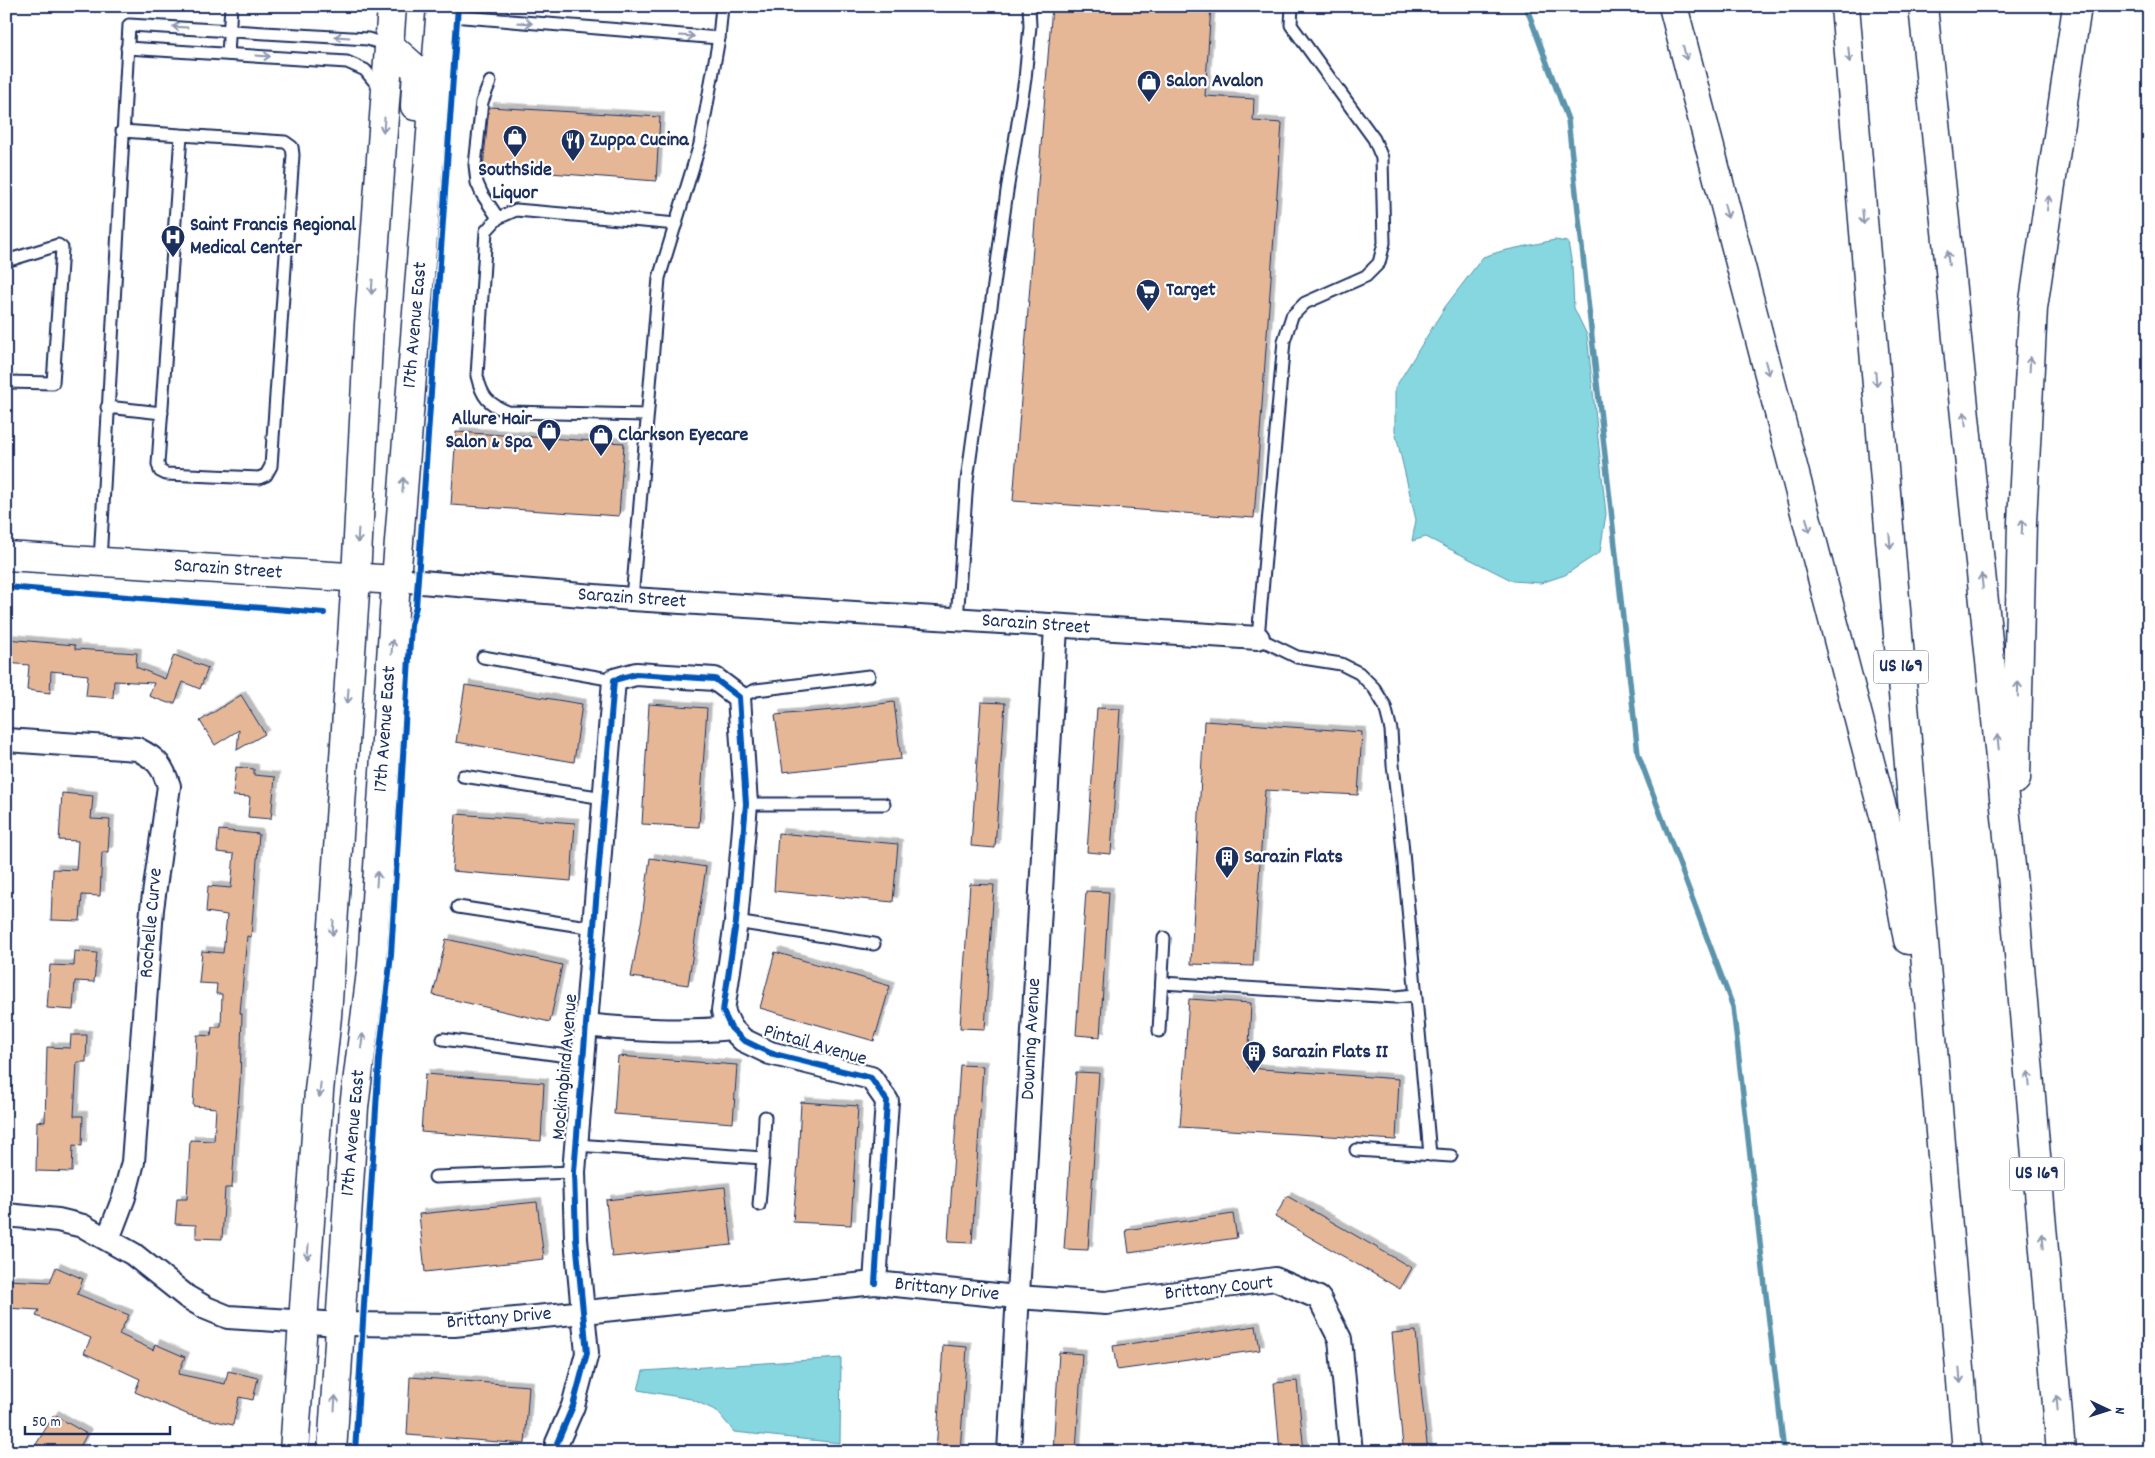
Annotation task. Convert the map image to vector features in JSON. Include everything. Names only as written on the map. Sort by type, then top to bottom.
[{"type":"main road","name":"17th Avenue East","points":[[294,1452],[319,1091],[327,1016],[356,578],[369,324],[392,6]]},
{"type":"main road","points":[[1673,6],[1888,831],[1922,1020],[1956,1327]]},
{"type":"main road","name":"US 169","points":[[1845,6],[1967,1452]]},
{"type":"main road","name":"US 169","points":[[1923,6],[2014,896],[2061,1452]]},
{"type":"main road","points":[[2014,896],[2022,522],[2033,308],[2077,6]]},
{"type":"main road","name":"17th Avenue East","points":[[332,1452],[354,1107],[372,964],[396,580],[419,291],[436,10]]},
{"type":"main road","points":[[390,46],[417,70],[408,206],[419,291]]},
{"type":"main road","name":"Sarazin Street","points":[[6,556],[396,580]]},
{"type":"street","name":"Sarazin Street","points":[[396,580],[632,599],[1056,627],[1258,638]]},
{"type":"street","name":"Downing Avenue","points":[[1009,1452],[1056,627]]},
{"type":"street","points":[[614,680],[636,674],[715,679],[739,697],[746,804],[736,922],[723,1011],[732,1028]]},
{"type":"street","name":"Mockingbird Avenue","points":[[556,1452],[557,1443],[573,1406],[588,1353],[576,1239],[574,1172],[614,680]]},
{"type":"street","name":"Rochelle Curve","points":[[6,740],[137,749],[152,756],[164,769],[169,786],[156,868],[152,909],[133,1162],[124,1197],[108,1239]]},
{"type":"street","name":"Mockingbird Avenue","points":[[586,1025],[677,1032],[732,1028]]},
{"type":"street","name":"Pintail Avenue","points":[[732,1028],[743,1040],[770,1053],[870,1078],[887,1101],[875,1283]]},
{"type":"street","name":"Brittany Drive","points":[[6,1215],[58,1220],[83,1226],[133,1254],[186,1297],[228,1317],[340,1324],[454,1325],[583,1310],[875,1283],[1017,1297]]},
{"type":"street","name":"Brittany Court","points":[[1017,1297],[1106,1303],[1275,1279],[1319,1298],[1340,1339],[1351,1452]]},
{"type":"lane","points":[[228,54],[231,6]]},
{"type":"lane","points":[[632,599],[659,278],[700,144],[719,38],[722,6]]},
{"type":"lane","points":[[957,620],[967,480],[1007,191],[1025,79],[1030,26],[1029,6]]},
{"type":"lane","points":[[1292,6],[1291,25],[1374,139],[1382,158],[1384,243],[1379,262],[1366,276],[1305,303],[1292,316],[1284,341],[1258,638],[1297,657],[1341,664],[1358,673],[1374,688],[1385,706],[1391,730],[1430,1155]]},
{"type":"lane","points":[[436,10],[719,38]]},
{"type":"lane","points":[[100,562],[129,25],[368,39],[390,46]]},
{"type":"lane","points":[[127,48],[346,62],[365,70],[386,96]]},
{"type":"lane","points":[[490,82],[482,102],[475,165],[477,183],[498,218]]},
{"type":"lane","points":[[122,131],[285,142],[292,147],[293,155],[271,466],[266,475],[259,478],[166,474],[160,470],[158,464],[181,135]]},
{"type":"lane","points":[[647,415],[508,412],[493,406],[481,392],[477,376],[486,230],[498,218],[516,210],[676,224]]},
{"type":"lane","points":[[6,261],[58,245],[62,248],[53,383],[6,382]]},
{"type":"lane","points":[[108,407],[162,413]]},
{"type":"lane","points":[[484,657],[614,680]]},
{"type":"lane","points":[[739,697],[756,690],[869,676]]},
{"type":"lane","points":[[463,776],[604,798]]},
{"type":"lane","points":[[746,804],[884,804]]},
{"type":"lane","points":[[458,907],[594,928]]},
{"type":"lane","points":[[736,922],[874,944]]},
{"type":"lane","points":[[1160,1031],[1164,938]]},
{"type":"lane","points":[[1162,983],[1396,997],[1415,995]]},
{"type":"lane","points":[[443,1039],[582,1058]]},
{"type":"lane","points":[[759,1205],[766,1117]]},
{"type":"lane","points":[[576,1145],[762,1158]]},
{"type":"lane","points":[[1356,1150],[1451,1156]]},
{"type":"lane","points":[[435,1177],[574,1172]]},
{"type":"water","points":[[1555,240],[1568,242],[1572,265],[1574,308],[1587,335],[1606,514],[1600,552],[1565,575],[1541,583],[1513,581],[1426,537],[1412,541],[1416,520],[1395,431],[1395,388],[1445,307],[1483,257]]},
{"type":"water","points":[[841,1358],[840,1443],[734,1432],[717,1411],[691,1399],[638,1390],[643,1371]]},
{"type":"building","name":"Target","points":[[1052,6],[1211,6],[1205,96],[1254,99],[1253,121],[1282,123],[1254,518],[1013,501]]},
{"type":"building","points":[[489,107],[660,117],[656,181],[483,168]]},
{"type":"building","points":[[456,432],[624,443],[619,516],[451,505]]},
{"type":"building","points":[[6,639],[75,645],[75,649],[137,653],[136,667],[165,679],[174,655],[208,668],[200,689],[183,682],[175,703],[168,703],[149,696],[154,683],[114,681],[113,698],[86,696],[88,675],[51,671],[50,693],[27,690],[29,665],[6,663]]},
{"type":"building","points":[[465,685],[582,704],[574,762],[456,742]]},
{"type":"building","points":[[241,695],[265,734],[237,750],[239,730],[215,745],[200,721]]},
{"type":"building","points":[[894,702],[901,759],[783,772],[775,715]]},
{"type":"building","points":[[981,702],[1005,703],[995,848],[971,846]]},
{"type":"building","points":[[649,704],[707,708],[699,827],[642,824]]},
{"type":"building","points":[[1097,708],[1120,709],[1111,854],[1087,852]]},
{"type":"building","name":"Sarazin Flats","points":[[1204,721],[1362,732],[1358,795],[1265,790],[1253,966],[1191,964]]},
{"type":"building","points":[[236,767],[254,769],[254,775],[275,777],[271,819],[248,817],[250,797],[233,796]]},
{"type":"building","points":[[62,793],[93,796],[91,819],[110,820],[108,852],[102,852],[100,896],[82,895],[80,921],[51,920],[53,869],[76,870],[78,841],[59,840]]},
{"type":"building","points":[[456,814],[575,823],[571,881],[452,871]]},
{"type":"building","points":[[219,830],[259,834],[251,937],[247,936],[240,1013],[242,1014],[240,1082],[232,1188],[225,1188],[222,1239],[196,1238],[196,1225],[175,1224],[177,1199],[187,1199],[190,1140],[214,1141],[216,1108],[193,1106],[197,1035],[211,1036],[212,1027],[221,1027],[222,994],[216,994],[217,984],[199,983],[202,951],[223,953],[227,915],[206,912],[208,886],[231,888],[234,854],[217,852]]},
{"type":"building","points":[[778,833],[898,844],[893,902],[774,891]]},
{"type":"building","points":[[650,858],[706,867],[688,985],[631,977],[642,918]]},
{"type":"building","points":[[970,884],[994,885],[985,1029],[960,1028]]},
{"type":"building","points":[[1086,891],[1109,892],[1100,1037],[1076,1035]]},
{"type":"building","points":[[446,939],[562,965],[550,1022],[433,995]]},
{"type":"building","points":[[75,951],[97,953],[94,982],[75,981],[73,1010],[47,1008],[50,965],[74,966]]},
{"type":"building","points":[[775,952],[890,986],[874,1041],[760,1008]]},
{"type":"building","name":"Sarazin Flats II","points":[[1189,999],[1251,1003],[1248,1068],[1399,1079],[1396,1140],[1180,1127]]},
{"type":"building","points":[[71,1035],[87,1035],[86,1062],[77,1062],[74,1116],[83,1116],[82,1146],[73,1145],[72,1172],[36,1171],[37,1121],[45,1122],[47,1047],[70,1048]]},
{"type":"building","points":[[618,1056],[737,1065],[733,1123],[614,1114]]},
{"type":"building","points":[[960,1065],[983,1066],[972,1243],[948,1242]]},
{"type":"building","points":[[1076,1072],[1099,1073],[1088,1250],[1064,1249]]},
{"type":"building","points":[[425,1074],[544,1083],[541,1141],[421,1132]]},
{"type":"building","points":[[801,1102],[858,1106],[851,1225],[793,1222]]},
{"type":"building","points":[[725,1187],[732,1245],[612,1257],[606,1200]]},
{"type":"building","points":[[1287,1196],[1412,1268],[1400,1289],[1275,1217]]},
{"type":"building","points":[[537,1202],[544,1259],[425,1272],[419,1214]]},
{"type":"building","points":[[1233,1214],[1237,1238],[1129,1253],[1126,1230]]},
{"type":"building","points":[[56,1267],[83,1279],[77,1294],[129,1315],[119,1334],[153,1350],[155,1344],[185,1357],[178,1374],[225,1384],[228,1371],[258,1378],[253,1400],[239,1397],[233,1425],[189,1415],[135,1392],[140,1379],[84,1353],[91,1338],[36,1316],[39,1310],[6,1308],[6,1280],[50,1282]]},
{"type":"building","points":[[1256,1326],[1260,1350],[1117,1370],[1113,1346]]},
{"type":"building","points":[[1416,1331],[1428,1452],[1404,1452],[1392,1333]]},
{"type":"building","points":[[943,1345],[967,1347],[960,1452],[936,1452]]},
{"type":"building","points":[[1059,1352],[1082,1354],[1076,1452],[1053,1452]]},
{"type":"building","points":[[410,1377],[529,1386],[525,1444],[407,1435]]},
{"type":"building","points":[[1297,1381],[1304,1452],[1280,1452],[1274,1383]]},
{"type":"building","points":[[54,1415],[87,1434],[77,1452],[44,1452],[35,1446]]},
{"type":"waterway","points":[[1526,6],[1568,120],[1638,754],[1733,1007],[1784,1452]]},
{"type":"cycle path","points":[[355,1452],[379,1059],[391,955],[411,625],[416,607],[458,6]]},
{"type":"cycle path","points":[[6,587],[324,613]]},
{"type":"cycle path","points":[[556,1452],[557,1443],[573,1406],[587,1353],[576,1239],[574,1172],[614,680],[636,674],[715,679],[739,697],[746,804],[736,922],[723,1011],[731,1028],[743,1040],[770,1053],[871,1078],[887,1101],[875,1283]]},
{"type":"place","name":"Salon Avalon","points":[[1149,103]]},
{"type":"place","name":"SouthSide Liquor","points":[[515,158]]},
{"type":"place","name":"Zuppa Cucina","points":[[573,162]]},
{"type":"place","name":"Saint Francis Regional Medical Center","points":[[173,258]]},
{"type":"place","name":"Target","points":[[1148,312]]},
{"type":"place","name":"Allure Hair Salon & Spa","points":[[549,452]]},
{"type":"place","name":"Clarkson Eyecare","points":[[601,457]]},
{"type":"place","name":"Sarazin Flats","points":[[1227,879]]},
{"type":"place","name":"Sarazin Flats II","points":[[1254,1074]]}]
